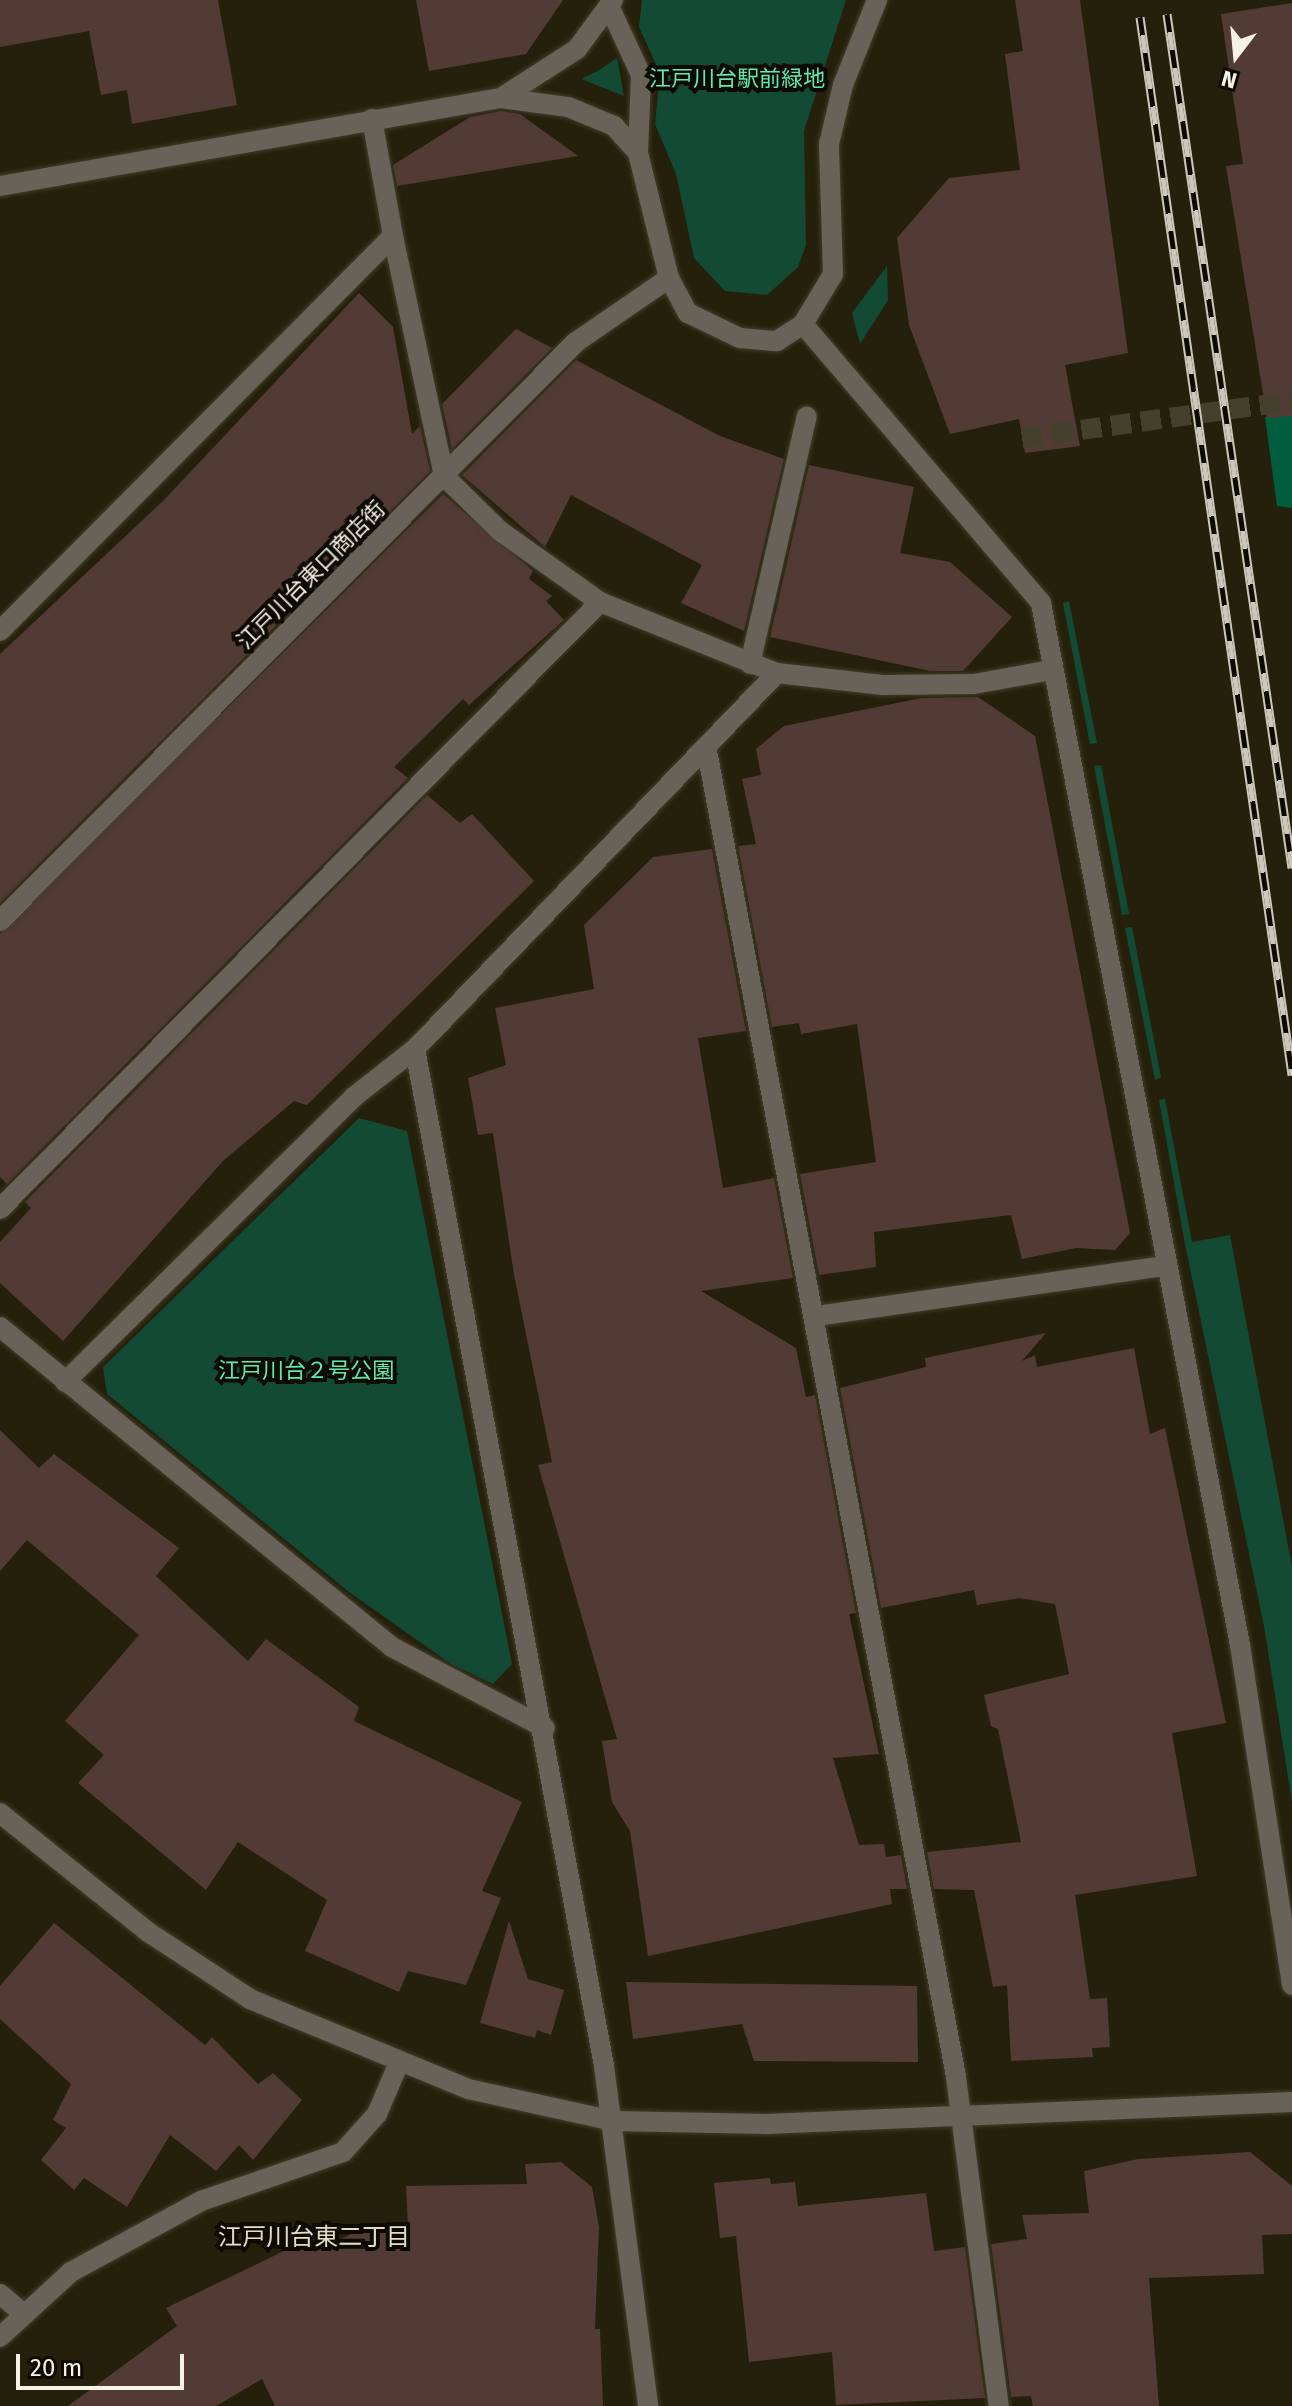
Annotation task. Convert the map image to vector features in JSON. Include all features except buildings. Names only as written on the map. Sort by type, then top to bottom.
[{"type":"street","points":[[501,98],[577,49],[612,4],[641,75],[638,153],[669,278],[688,313],[740,338],[777,341],[803,324],[833,274],[829,144],[843,85],[877,0]]},
{"type":"street","points":[[0,186],[501,98],[589,114],[614,126],[638,153]]},
{"type":"street","points":[[372,119],[393,236],[444,476],[500,531],[600,602],[777,673],[882,685],[959,684],[1051,670]]},
{"type":"street","points":[[0,631],[393,236]]},
{"type":"street","name":"江戸川台東口商店街","points":[[0,921],[576,342],[669,278]]},
{"type":"street","points":[[803,324],[1041,603],[1051,670],[1240,1645],[1292,1985]]},
{"type":"street","points":[[750,664],[807,416]]},
{"type":"street","points":[[0,1209],[600,602]]},
{"type":"street","points":[[65,1382],[355,1096],[415,1049],[707,751],[777,673]]},
{"type":"street","points":[[707,751],[817,1316],[963,2119],[999,2406]]},
{"type":"street","points":[[415,1049],[545,1728],[613,2121],[648,2406]]},
{"type":"street","points":[[817,1316],[1165,1266]]},
{"type":"street","points":[[0,1327],[392,1647],[545,1728]]},
{"type":"street","points":[[0,1813],[148,1932],[250,1999],[398,2065],[468,2089],[613,2121],[963,2119],[1292,2102]]},
{"type":"street","points":[[0,2337],[71,2272],[201,2201],[343,2152],[377,2114],[398,2065]]},
{"type":"street","points":[[0,2294],[24,2314]]},
{"type":"green space","name":"江戸川台駅前緑地","points":[[642,0],[846,0],[804,131],[806,245],[798,267],[767,295],[725,291],[694,258],[676,174],[655,124],[660,73],[639,27]]},
{"type":"green space","points":[[617,58],[624,96],[581,79],[596,72]]},
{"type":"green space","points":[[887,266],[888,300],[860,344],[852,313]]},
{"type":"green space","points":[[1292,413],[1292,508],[1277,506],[1265,417]]},
{"type":"green space","points":[[1069,601],[1097,743],[1090,744],[1063,603]]},
{"type":"green space","points":[[1101,765],[1129,914],[1122,915],[1094,766]]},
{"type":"green space","points":[[1132,927],[1161,1077],[1155,1080],[1125,928]]},
{"type":"green space","points":[[1165,1099],[1192,1242],[1230,1235],[1292,1567],[1292,1802],[1264,1626],[1185,1244],[1159,1100]]},
{"type":"green space","name":"江戸川台２号公園","points":[[359,1118],[407,1131],[512,1664],[493,1684],[451,1664],[349,1592],[107,1394],[103,1367]]},
{"type":"tunnel","points":[[1022,438],[1292,401]]},
{"type":"railway","points":[[1167,14],[1292,868]]},
{"type":"railway","points":[[1140,17],[1292,1075]]},
{"type":"district","name":"江戸川台東二丁目","points":[[314,2238]]}]
